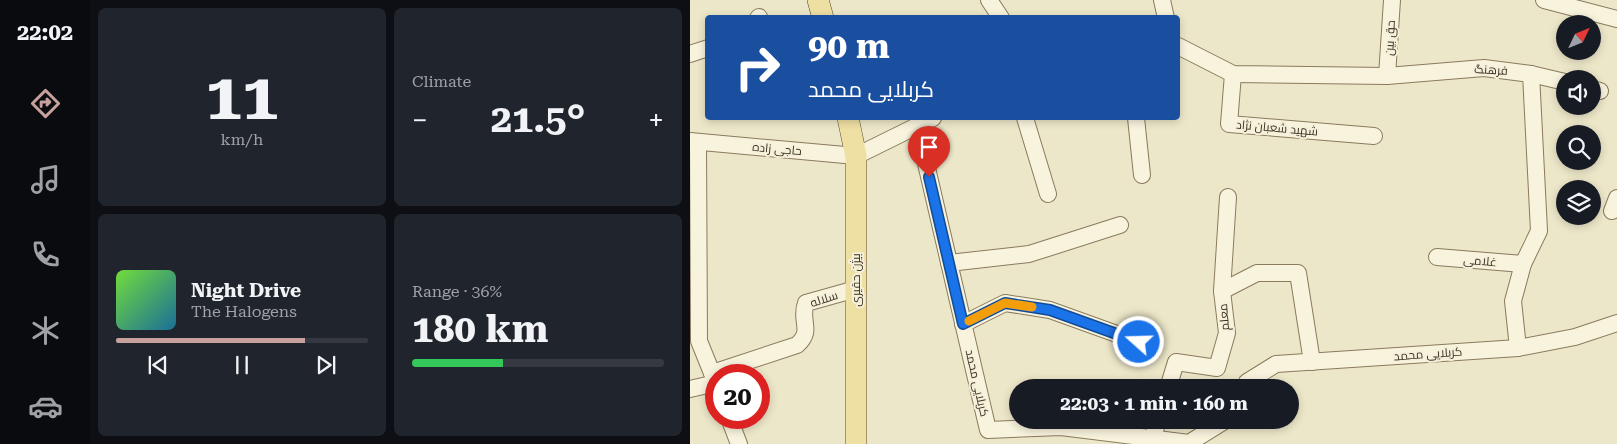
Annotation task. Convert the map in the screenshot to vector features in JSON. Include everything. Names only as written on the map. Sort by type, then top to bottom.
[{"type":"main road","points":[[818,0],[823,15]]},
{"type":"main road","name":"بیژن حقیری","points":[[848,120],[856,156],[856,444]]},
{"type":"street","points":[[989,0],[999,15]]},
{"type":"street","points":[[1162,0],[1165,15]]},
{"type":"street","name":"حق بین","points":[[1387,76],[1392,0]]},
{"type":"street","points":[[1544,0],[1617,19]]},
{"type":"street","name":"فرهنگ","points":[[1180,47],[1233,74],[1387,76],[1484,68],[1531,74],[1556,80]]},
{"type":"street","points":[[690,54],[705,49]]},
{"type":"street","name":"شهید شعبان نژاد","points":[[1233,74],[1229,124],[1374,136]]},
{"type":"street","points":[[1518,348],[1512,301],[1523,264],[1539,231],[1531,74]]},
{"type":"street","points":[[856,156],[928,120]]},
{"type":"street","points":[[1026,120],[1048,194]]},
{"type":"street","points":[[1136,120],[1142,175]]},
{"type":"street","name":"کربلایی محمد","points":[[916,125],[988,430],[1061,427],[1190,444],[1212,429]]},
{"type":"street","points":[[694,142],[694,342],[706,364]]},
{"type":"street","name":"حاجی زاده","points":[[694,142],[856,156]]},
{"type":"street","name":"معلم","points":[[1171,379],[1176,362],[1217,368],[1226,333],[1222,291],[1228,197]]},
{"type":"street","points":[[949,264],[1030,254],[1120,225]]},
{"type":"street","name":"غلامی","points":[[1437,257],[1523,264]]},
{"type":"street","points":[[1222,291],[1257,273],[1298,273],[1312,362]]},
{"type":"street","name":"سلاله","points":[[752,364],[797,345],[804,338],[806,331],[803,310],[806,303],[856,289]]},
{"type":"street","points":[[963,324],[1005,303],[1050,310],[1139,342]]},
{"type":"street","name":"کربلایی محمد","points":[[1252,379],[1276,364],[1518,348],[1575,337],[1617,323]]},
{"type":"street","points":[[690,389],[705,384]]},
{"type":"street","points":[[733,429],[739,444]]},
{"type":"street","points":[[1153,438],[1156,429]]},
{"type":"slow traffic","points":[[969,321],[1005,303],[1032,307]]},
{"type":"route","points":[[929,177],[963,324],[1005,303],[1050,310],[1139,342]]}]
